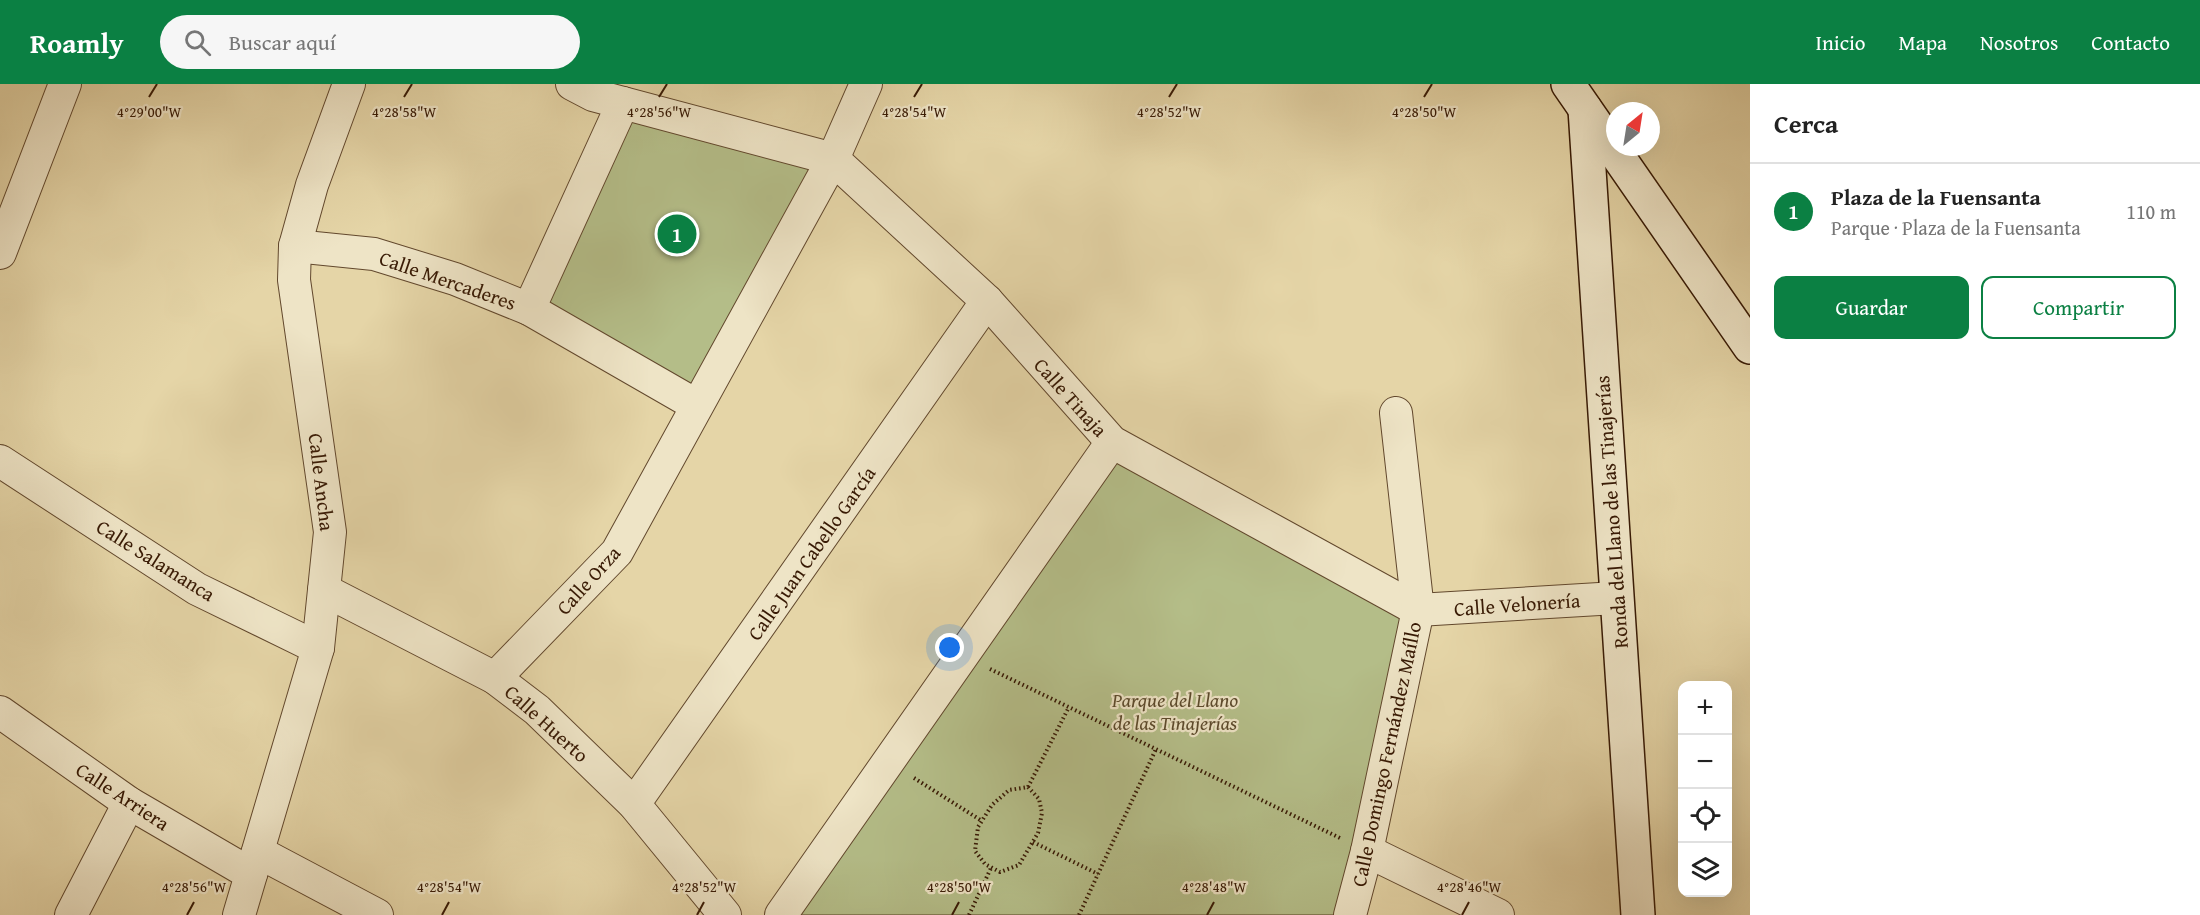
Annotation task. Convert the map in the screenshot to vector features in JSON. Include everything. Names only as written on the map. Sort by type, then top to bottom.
[{"type":"street","points":[[0,253],[65,84]]},
{"type":"street","name":"Calle Ancha","points":[[239,915],[318,648],[330,532],[294,280],[295,246],[312,185],[349,84]]},
{"type":"street","points":[[572,84],[592,95],[832,159]]},
{"type":"street","name":"Calle Orza","points":[[495,678],[616,552],[832,159],[866,84]]},
{"type":"street","points":[[1576,96],[1750,347]]},
{"type":"street","name":"Ronda del Llano de las Tinajerías","points":[[1576,96],[1616,598],[1638,915]]},
{"type":"street","points":[[529,309],[623,103]]},
{"type":"street","name":"Calle Tinaja","points":[[832,159],[987,301],[1112,442],[1418,610]]},
{"type":"street","name":"Calle Mercaderes","points":[[295,246],[374,254],[455,279],[529,309],[696,405]]},
{"type":"street","name":"Calle Juan Cabello García","points":[[634,804],[987,301]]},
{"type":"street","name":"Calle Domingo Fernández Maíllo","points":[[1350,915],[1367,851],[1418,610],[1396,414]]},
{"type":"street","points":[[781,915],[1112,442]]},
{"type":"street","name":"Calle Salamanca","points":[[0,461],[197,589],[318,648]]},
{"type":"street","name":"Calle Huerto","points":[[324,590],[495,678],[537,710],[634,804],[725,915]]},
{"type":"street","name":"Calle Velonería","points":[[1418,610],[1616,598]]},
{"type":"street","name":"Calle Arriera","points":[[0,712],[129,803],[254,863],[377,915]]},
{"type":"street","points":[[71,915],[129,803]]},
{"type":"street","points":[[1367,851],[1498,915]]},
{"type":"path","points":[[962,656],[1367,851]]},
{"type":"path","points":[[1028,787],[1069,707]]},
{"type":"path","points":[[1079,915],[1156,749]]},
{"type":"path","points":[[889,761],[982,821]]},
{"type":"path","points":[[1028,787],[1039,799],[1041,813],[1038,833],[1018,865],[1000,872],[985,864],[975,851],[978,827],[992,806],[1009,790],[1028,787]]},
{"type":"path","points":[[1033,842],[1098,874]]},
{"type":"path","points":[[969,915],[991,868]]},
{"type":"green space","points":[[623,103],[833,159],[696,405],[529,309]]},
{"type":"green space","name":"Parque del Llano de las Tinajerías","points":[[1112,442],[1418,610],[1350,915],[781,915]]},
{"type":"place","name":"Plaza de la Fuensanta","points":[[677,234]]}]
